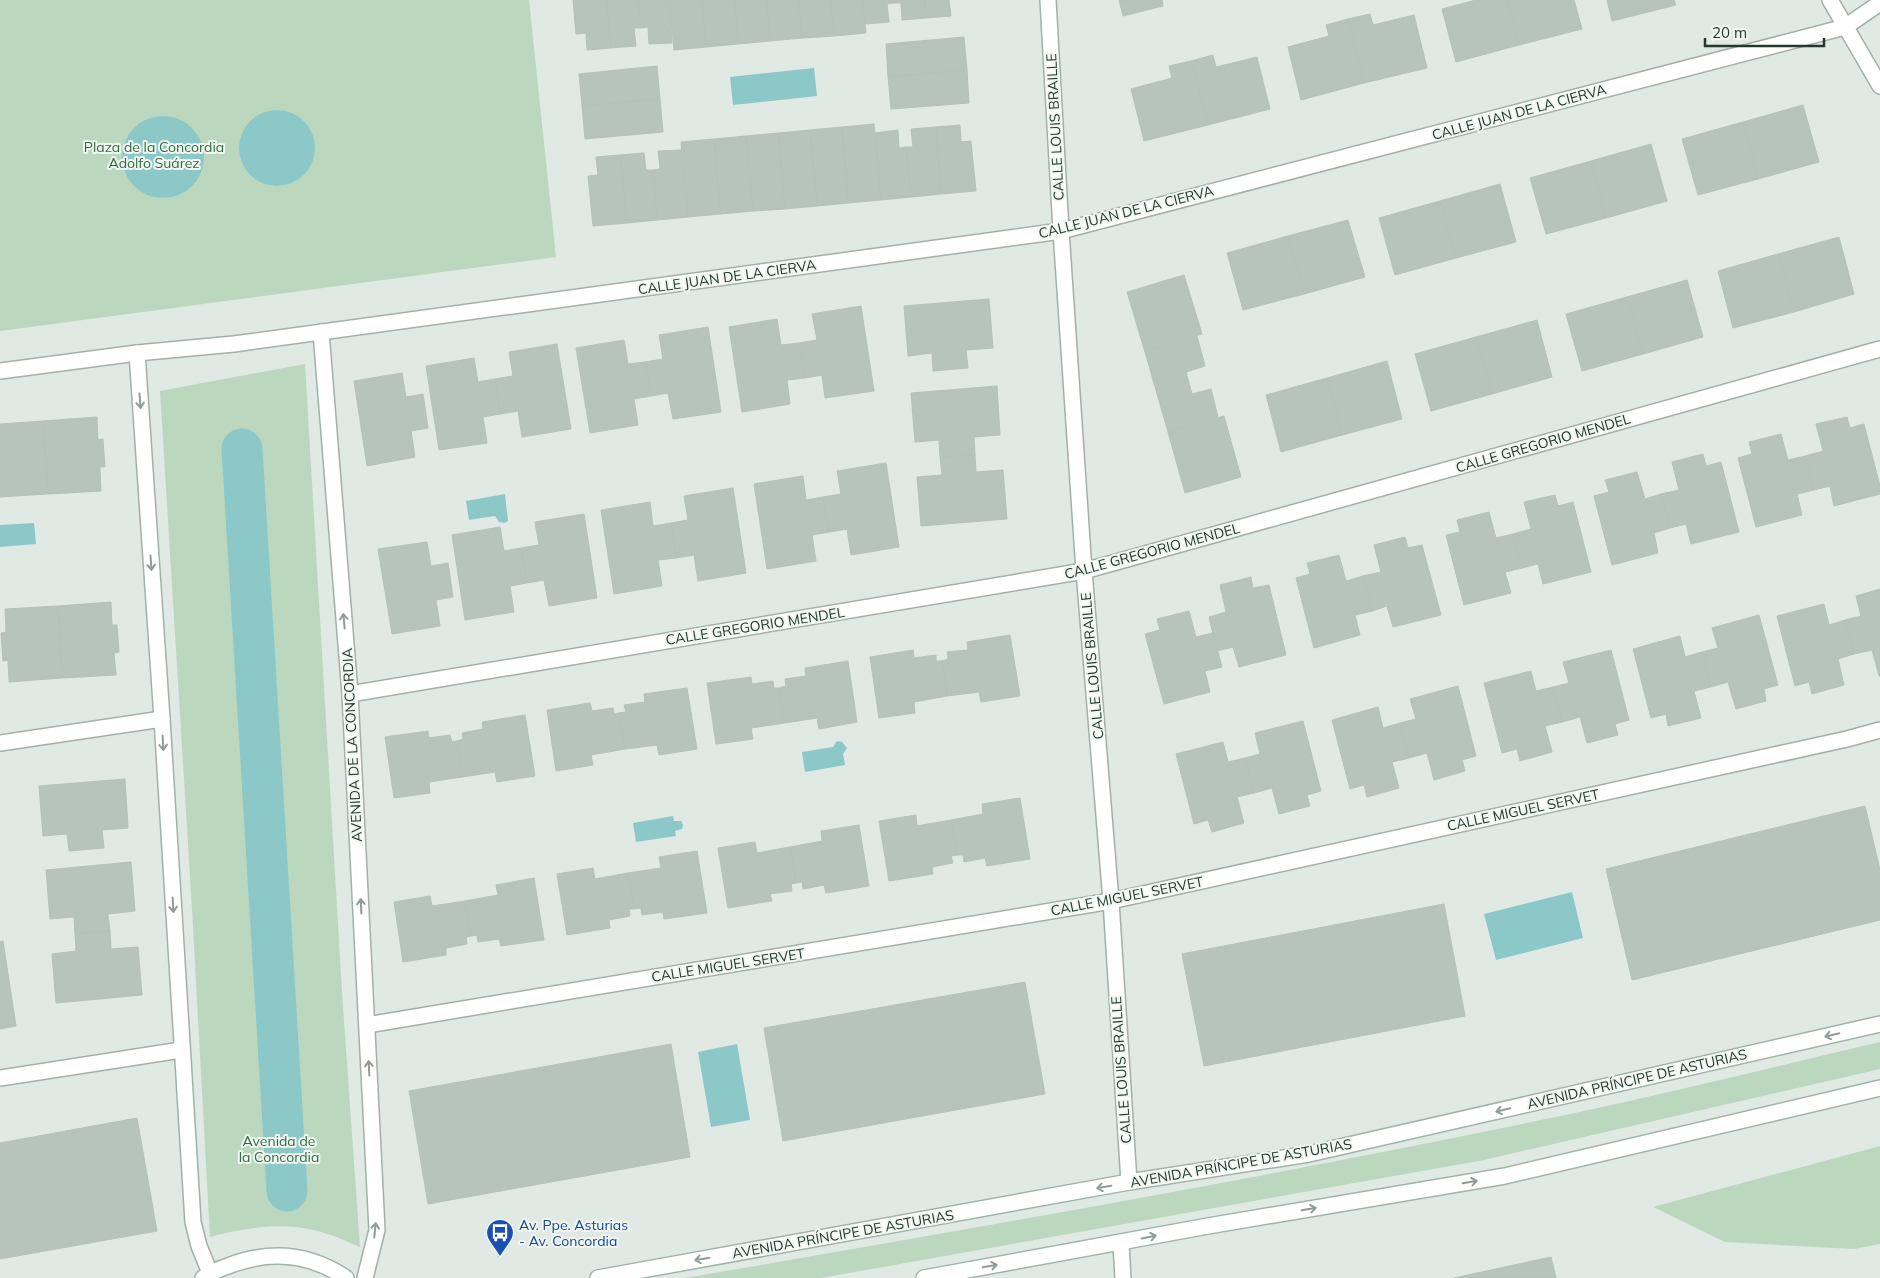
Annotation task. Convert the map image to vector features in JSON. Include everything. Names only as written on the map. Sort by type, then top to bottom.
[{"type":"street","name":"CALLE LOUIS BRAILLE","points":[[1048,0],[1061,231],[1084,571],[1111,901],[1130,1182]]},
{"type":"street","points":[[1830,0],[1880,86]]},
{"type":"street","name":"CALLE JUAN DE LA CIERVA","points":[[137,353],[234,344],[1061,231],[1845,27],[1880,3]]},
{"type":"street","name":"AVENIDA DE LA CONCORDIA","points":[[321,332],[350,694],[377,1230],[366,1278]]},
{"type":"street","name":"CALLE GREGORIO MENDEL","points":[[350,694],[1084,571],[1880,350]]},
{"type":"street","points":[[0,371],[137,353],[193,1222],[206,1276],[248,1258],[289,1256],[328,1266],[346,1278]]},
{"type":"street","points":[[0,743],[162,719]]},
{"type":"street","name":"CALLE MIGUEL SERVET","points":[[367,1025],[1111,901],[1847,739],[1880,730]]},
{"type":"street","name":"AVENIDA PRÍNCIPE DE ASTURIAS","points":[[598,1278],[1130,1182],[1310,1154],[1880,1024]]},
{"type":"street","points":[[0,1078],[181,1050]]},
{"type":"street","points":[[924,1278],[1208,1226],[1505,1176],[1880,1088]]},
{"type":"street","points":[[1121,1243],[1123,1278]]},
{"type":"path","points":[[498,1248],[500,1257]]},
{"type":"green space","name":"Plaza de la Concordia Adolfo Suárez","points":[[0,0],[529,0],[556,257],[0,331]]},
{"type":"green space","name":"Avenida de la Concordia","points":[[305,364],[342,992],[360,1247],[328,1234],[309,1229],[281,1226],[238,1230],[210,1237],[160,391]]},
{"type":"green space","points":[[1880,1042],[1880,1069],[1484,1160],[821,1278],[685,1278],[1018,1220],[1349,1159],[1609,1106]]},
{"type":"green space","points":[[1880,1146],[1880,1244],[1854,1249],[1725,1242],[1653,1207]]},
{"type":"water","points":[[814,68],[817,96],[733,105],[730,77]]},
{"type":"water","points":[[277,110],[291,113],[304,121],[312,134],[315,148],[312,162],[304,175],[291,183],[277,186],[263,183],[250,175],[242,162],[239,148],[242,134],[250,121],[263,113]]},
{"type":"water","points":[[163,116],[179,119],[192,128],[201,141],[204,157],[201,173],[192,186],[179,195],[163,198],[147,195],[134,186],[125,173],[122,157],[125,141],[134,128],[147,119]]},
{"type":"water","points":[[505,494],[508,521],[504,523],[499,522],[495,516],[469,520],[466,501]]},
{"type":"water","points":[[34,523],[36,544],[0,547],[0,525]]},
{"type":"water","points":[[837,741],[842,742],[847,748],[843,754],[845,765],[805,772],[802,752],[833,747]]},
{"type":"water","points":[[673,816],[674,821],[681,821],[683,825],[682,829],[675,831],[676,836],[636,842],[633,823]]},
{"type":"water","points":[[1572,892],[1583,938],[1496,960],[1484,914]]},
{"type":"water","points":[[737,1044],[750,1120],[711,1127],[698,1052]]},
{"type":"building","points":[[573,0],[607,0],[611,48],[587,50],[586,33],[576,34]]},
{"type":"building","points":[[607,0],[638,0],[641,28],[634,28],[636,46],[611,48]]},
{"type":"building","points":[[638,0],[669,0],[672,43],[649,44],[648,27],[641,28]]},
{"type":"building","points":[[669,0],[702,0],[706,47],[674,50]]},
{"type":"building","points":[[702,0],[735,0],[738,44],[706,47]]},
{"type":"building","points":[[735,0],[767,0],[770,41],[738,44]]},
{"type":"building","points":[[767,0],[799,0],[802,38],[770,41]]},
{"type":"building","points":[[799,0],[831,0],[834,36],[802,38]]},
{"type":"building","points":[[831,0],[863,0],[866,33],[834,36]]},
{"type":"building","points":[[863,0],[894,0],[894,3],[887,4],[889,22],[865,24]]},
{"type":"building","points":[[894,0],[925,0],[926,18],[902,20],[901,3],[894,3]]},
{"type":"building","points":[[925,0],[949,0],[951,16],[926,18]]},
{"type":"building","points":[[1119,0],[1162,0],[1163,6],[1123,16]]},
{"type":"building","points":[[1476,0],[1508,0],[1519,45],[1456,62],[1442,9]]},
{"type":"building","points":[[1508,0],[1574,0],[1582,29],[1519,45]]},
{"type":"building","points":[[1607,0],[1674,0],[1676,5],[1612,21]]},
{"type":"building","points":[[1370,14],[1373,25],[1414,15],[1427,68],[1364,83],[1348,19]]},
{"type":"building","points":[[1348,19],[1364,83],[1301,100],[1288,47],[1329,36],[1326,25]]},
{"type":"building","points":[[964,37],[967,70],[888,77],[886,44]]},
{"type":"building","points":[[1213,55],[1216,67],[1257,57],[1270,109],[1208,125],[1191,61]]},
{"type":"building","points":[[1191,61],[1208,125],[1144,141],[1131,89],[1172,78],[1169,66]]},
{"type":"building","points":[[657,66],[660,99],[582,106],[579,74]]},
{"type":"building","points":[[967,70],[969,103],[891,109],[888,77]]},
{"type":"building","points":[[660,99],[663,132],[585,139],[582,106]]},
{"type":"building","points":[[1803,105],[1819,162],[1758,179],[1743,122]]},
{"type":"building","points":[[1743,122],[1758,179],[1698,195],[1682,139]]},
{"type":"building","points":[[874,124],[881,200],[848,203],[842,127]]},
{"type":"building","points":[[960,125],[961,142],[971,141],[976,191],[941,194],[936,127]]},
{"type":"building","points":[[842,127],[848,203],[817,206],[810,130]]},
{"type":"building","points":[[936,127],[941,194],[911,197],[906,147],[913,147],[911,129]]},
{"type":"building","points":[[810,130],[817,206],[785,209],[778,133]]},
{"type":"building","points":[[898,130],[899,148],[906,147],[911,197],[881,200],[875,133]]},
{"type":"building","points":[[778,133],[785,209],[753,211],[746,136]]},
{"type":"building","points":[[746,136],[753,211],[720,214],[714,139]]},
{"type":"building","points":[[714,139],[720,214],[688,217],[681,142]]},
{"type":"building","points":[[1651,144],[1667,201],[1606,218],[1591,161]]},
{"type":"building","points":[[681,150],[688,217],[657,220],[653,170],[660,169],[658,151]]},
{"type":"building","points":[[644,153],[646,170],[653,170],[657,220],[627,223],[620,155]]},
{"type":"building","points":[[620,155],[627,223],[593,226],[588,176],[598,175],[596,157]]},
{"type":"building","points":[[1591,161],[1606,218],[1546,234],[1530,178]]},
{"type":"building","points":[[1500,184],[1516,242],[1456,258],[1440,201]]},
{"type":"building","points":[[1440,201],[1456,258],[1395,275],[1379,218]]},
{"type":"building","points":[[1348,220],[1365,277],[1304,294],[1288,236]]},
{"type":"building","points":[[1288,236],[1304,294],[1243,310],[1227,253]]},
{"type":"building","points":[[1839,237],[1854,294],[1794,312],[1778,254]]},
{"type":"building","points":[[1778,254],[1794,312],[1733,328],[1718,271]]},
{"type":"building","points":[[1184,275],[1202,334],[1145,352],[1127,292]]},
{"type":"building","points":[[1687,280],[1703,337],[1643,354],[1627,297]]},
{"type":"building","points":[[1627,297],[1643,354],[1582,371],[1566,314]]},
{"type":"building","points":[[989,299],[993,348],[966,350],[968,368],[933,371],[932,353],[908,356],[904,306]]},
{"type":"building","points":[[861,306],[874,391],[825,398],[822,375],[805,378],[799,343],[817,340],[812,314]]},
{"type":"building","points":[[777,319],[781,345],[799,343],[805,378],[787,380],[790,404],[742,412],[729,327]]},
{"type":"building","points":[[1537,320],[1552,377],[1492,394],[1476,337]]},
{"type":"building","points":[[708,327],[721,412],[673,419],[668,393],[651,396],[645,362],[663,359],[659,335]]},
{"type":"building","points":[[1197,336],[1205,366],[1186,372],[1192,394],[1211,389],[1218,417],[1168,432],[1145,352]]},
{"type":"building","points":[[1476,337],[1492,394],[1431,411],[1415,354]]},
{"type":"building","points":[[624,340],[628,364],[645,362],[651,396],[634,399],[638,425],[590,433],[576,348]]},
{"type":"building","points":[[557,344],[571,429],[522,437],[518,411],[500,414],[495,379],[513,376],[509,352]]},
{"type":"building","points":[[474,358],[478,382],[495,379],[500,414],[483,417],[487,443],[439,450],[426,366]]},
{"type":"building","points":[[1387,361],[1402,419],[1342,435],[1327,378]]},
{"type":"building","points":[[402,373],[406,397],[423,394],[428,428],[411,431],[415,457],[367,466],[354,381]]},
{"type":"building","points":[[1327,378],[1342,435],[1281,452],[1266,395]]},
{"type":"building","points":[[997,386],[1000,435],[974,437],[975,455],[940,457],[939,440],[915,442],[911,393]]},
{"type":"building","points":[[1224,416],[1241,477],[1185,493],[1168,432]]},
{"type":"building","points":[[97,417],[98,440],[103,439],[105,467],[100,467],[101,491],[48,494],[43,421]]},
{"type":"building","points":[[1847,417],[1850,428],[1864,424],[1880,486],[1880,494],[1834,506],[1830,486],[1814,490],[1805,456],[1823,451],[1816,424]]},
{"type":"building","points":[[43,421],[48,494],[0,497],[0,424]]},
{"type":"building","points":[[1781,434],[1788,460],[1805,456],[1814,490],[1797,494],[1802,515],[1756,527],[1738,458],[1752,454],[1749,442]]},
{"type":"building","points":[[1703,454],[1706,466],[1721,462],[1739,532],[1691,544],[1686,524],[1670,528],[1661,494],[1679,490],[1672,462]]},
{"type":"building","points":[[975,455],[976,472],[1003,470],[1007,519],[921,526],[917,477],[942,475],[940,457]]},
{"type":"building","points":[[886,463],[899,547],[851,555],[847,529],[829,532],[823,497],[841,494],[837,471]]},
{"type":"building","points":[[1637,472],[1645,499],[1661,494],[1670,528],[1654,533],[1658,553],[1612,565],[1594,496],[1609,492],[1605,480]]},
{"type":"building","points":[[803,476],[806,500],[823,497],[829,532],[812,535],[816,561],[767,569],[754,484]]},
{"type":"building","points":[[733,488],[746,573],[698,581],[694,555],[676,558],[671,523],[688,520],[684,496]]},
{"type":"building","points":[[1555,495],[1558,506],[1573,502],[1591,572],[1543,584],[1538,564],[1522,568],[1513,534],[1531,529],[1524,502]]},
{"type":"building","points":[[650,502],[653,526],[671,523],[676,558],[658,560],[662,586],[614,594],[601,510]]},
{"type":"building","points":[[1489,512],[1496,538],[1513,534],[1522,568],[1505,572],[1511,593],[1464,605],[1446,535],[1460,532],[1457,520]]},
{"type":"building","points":[[584,514],[597,598],[549,606],[544,580],[527,583],[521,548],[539,545],[535,522]]},
{"type":"building","points":[[500,527],[504,551],[521,548],[527,583],[510,586],[514,612],[465,620],[452,535]]},
{"type":"building","points":[[1405,537],[1408,548],[1422,545],[1441,615],[1393,627],[1387,606],[1372,611],[1363,576],[1381,572],[1374,545]]},
{"type":"building","points":[[427,542],[431,566],[448,563],[453,597],[436,600],[440,626],[392,634],[378,549]]},
{"type":"building","points":[[1339,555],[1346,581],[1363,576],[1372,611],[1355,615],[1360,635],[1314,648],[1296,578],[1310,574],[1307,563]]},
{"type":"building","points":[[1251,577],[1253,588],[1269,585],[1286,655],[1239,667],[1233,647],[1217,651],[1209,617],[1226,612],[1220,585]]},
{"type":"building","points":[[1880,589],[1879,676],[1872,650],[1854,654],[1845,620],[1861,616],[1856,596]]},
{"type":"building","points":[[111,602],[112,625],[117,625],[119,652],[114,653],[116,675],[62,678],[58,606]]},
{"type":"building","points":[[1824,604],[1829,625],[1845,620],[1854,654],[1838,659],[1844,685],[1812,694],[1809,682],[1795,686],[1777,616]]},
{"type":"building","points":[[58,606],[62,678],[9,682],[8,660],[3,661],[1,633],[6,632],[5,609]]},
{"type":"building","points":[[1189,611],[1196,637],[1213,633],[1222,667],[1205,671],[1210,692],[1164,704],[1145,634],[1160,630],[1157,619]]},
{"type":"building","points":[[1759,615],[1778,685],[1764,689],[1766,701],[1736,709],[1728,682],[1711,687],[1702,652],[1718,648],[1712,628]]},
{"type":"building","points":[[1010,635],[1020,696],[981,702],[979,692],[947,696],[942,661],[948,659],[947,652],[968,650],[967,642]]},
{"type":"building","points":[[1680,636],[1685,657],[1702,652],[1711,687],[1694,691],[1701,718],[1668,726],[1666,714],[1651,718],[1633,649]]},
{"type":"building","points":[[913,650],[914,658],[936,655],[936,661],[942,661],[947,696],[914,702],[915,713],[879,718],[870,657]]},
{"type":"building","points":[[1611,650],[1629,720],[1615,724],[1618,735],[1587,743],[1580,717],[1562,722],[1553,687],[1569,683],[1563,662]]},
{"type":"building","points":[[848,661],[857,722],[819,729],[817,718],[785,723],[779,688],[786,686],[785,679],[806,676],[805,668]]},
{"type":"building","points":[[1531,671],[1536,691],[1553,687],[1562,722],[1545,726],[1552,752],[1520,761],[1517,749],[1502,753],[1484,683]]},
{"type":"building","points":[[751,677],[752,684],[773,681],[774,688],[779,688],[785,723],[751,728],[753,739],[716,744],[707,683]]},
{"type":"building","points":[[1458,686],[1476,756],[1462,760],[1465,771],[1434,780],[1427,753],[1409,758],[1400,723],[1416,719],[1410,699]]},
{"type":"building","points":[[687,688],[697,749],[659,755],[657,745],[625,749],[619,713],[626,712],[624,705],[645,702],[644,694]]},
{"type":"building","points":[[590,703],[592,711],[613,708],[614,714],[619,713],[625,749],[591,755],[593,765],[556,771],[547,710]]},
{"type":"building","points":[[1378,707],[1383,728],[1400,723],[1409,758],[1392,762],[1399,788],[1367,797],[1364,785],[1350,789],[1332,720]]},
{"type":"building","points":[[525,715],[535,776],[497,782],[495,772],[462,777],[457,741],[463,739],[462,733],[483,729],[482,722]]},
{"type":"building","points":[[1303,721],[1321,791],[1307,795],[1310,806],[1279,814],[1272,788],[1254,793],[1245,758],[1260,754],[1255,733]]},
{"type":"building","points":[[428,731],[429,738],[450,735],[452,742],[457,741],[462,777],[429,782],[430,793],[394,798],[385,737]]},
{"type":"building","points":[[1223,742],[1228,762],[1245,758],[1254,793],[1237,797],[1244,823],[1212,832],[1208,820],[1194,824],[1176,754]]},
{"type":"building","points":[[125,779],[128,828],[102,830],[104,848],[69,851],[67,834],[43,836],[39,786]]},
{"type":"building","points":[[1020,798],[1030,859],[987,866],[985,858],[964,862],[963,855],[957,855],[951,820],[983,814],[982,804]]},
{"type":"building","points":[[1865,806],[1880,870],[1880,920],[1632,980],[1606,869]]},
{"type":"building","points":[[916,815],[917,826],[951,820],[957,855],[951,856],[953,863],[932,867],[933,874],[889,881],[879,821]]},
{"type":"building","points":[[859,825],[869,886],[826,893],[824,885],[803,889],[802,882],[796,883],[790,847],[822,841],[821,831]]},
{"type":"building","points":[[755,842],[757,853],[790,847],[796,883],[791,884],[792,891],[770,894],[772,901],[728,908],[718,848]]},
{"type":"building","points":[[697,851],[707,913],[664,919],[663,912],[642,915],[641,908],[634,909],[628,873],[661,868],[659,857]]},
{"type":"building","points":[[131,862],[135,911],[108,914],[110,931],[75,934],[74,917],[50,919],[46,870]]},
{"type":"building","points":[[593,868],[595,879],[628,873],[634,909],[629,909],[630,916],[609,920],[610,928],[567,935],[557,874]]},
{"type":"building","points":[[534,878],[544,940],[501,946],[499,939],[478,942],[477,935],[471,936],[465,901],[498,895],[496,885]]},
{"type":"building","points":[[430,896],[432,906],[465,901],[471,936],[466,937],[467,944],[446,948],[446,955],[403,962],[394,902]]},
{"type":"building","points":[[1444,904],[1465,1016],[1204,1066],[1182,954]]},
{"type":"building","points":[[110,931],[111,949],[138,947],[142,995],[56,1003],[52,954],[76,951],[75,934]]},
{"type":"building","points":[[3,941],[16,1026],[0,1029],[0,942]]},
{"type":"building","points":[[1025,982],[1045,1094],[783,1141],[764,1028]]},
{"type":"building","points":[[671,1044],[690,1157],[428,1204],[409,1091]]},
{"type":"building","points":[[137,1118],[157,1231],[0,1259],[0,1143]]},
{"type":"building","points":[[1551,1257],[1556,1278],[1454,1278]]},
{"type":"waterway","points":[[242,449],[287,1191]]},
{"type":"place","name":"Av. Ppe. Asturias - Av. Concordia","points":[[500,1257]]}]
